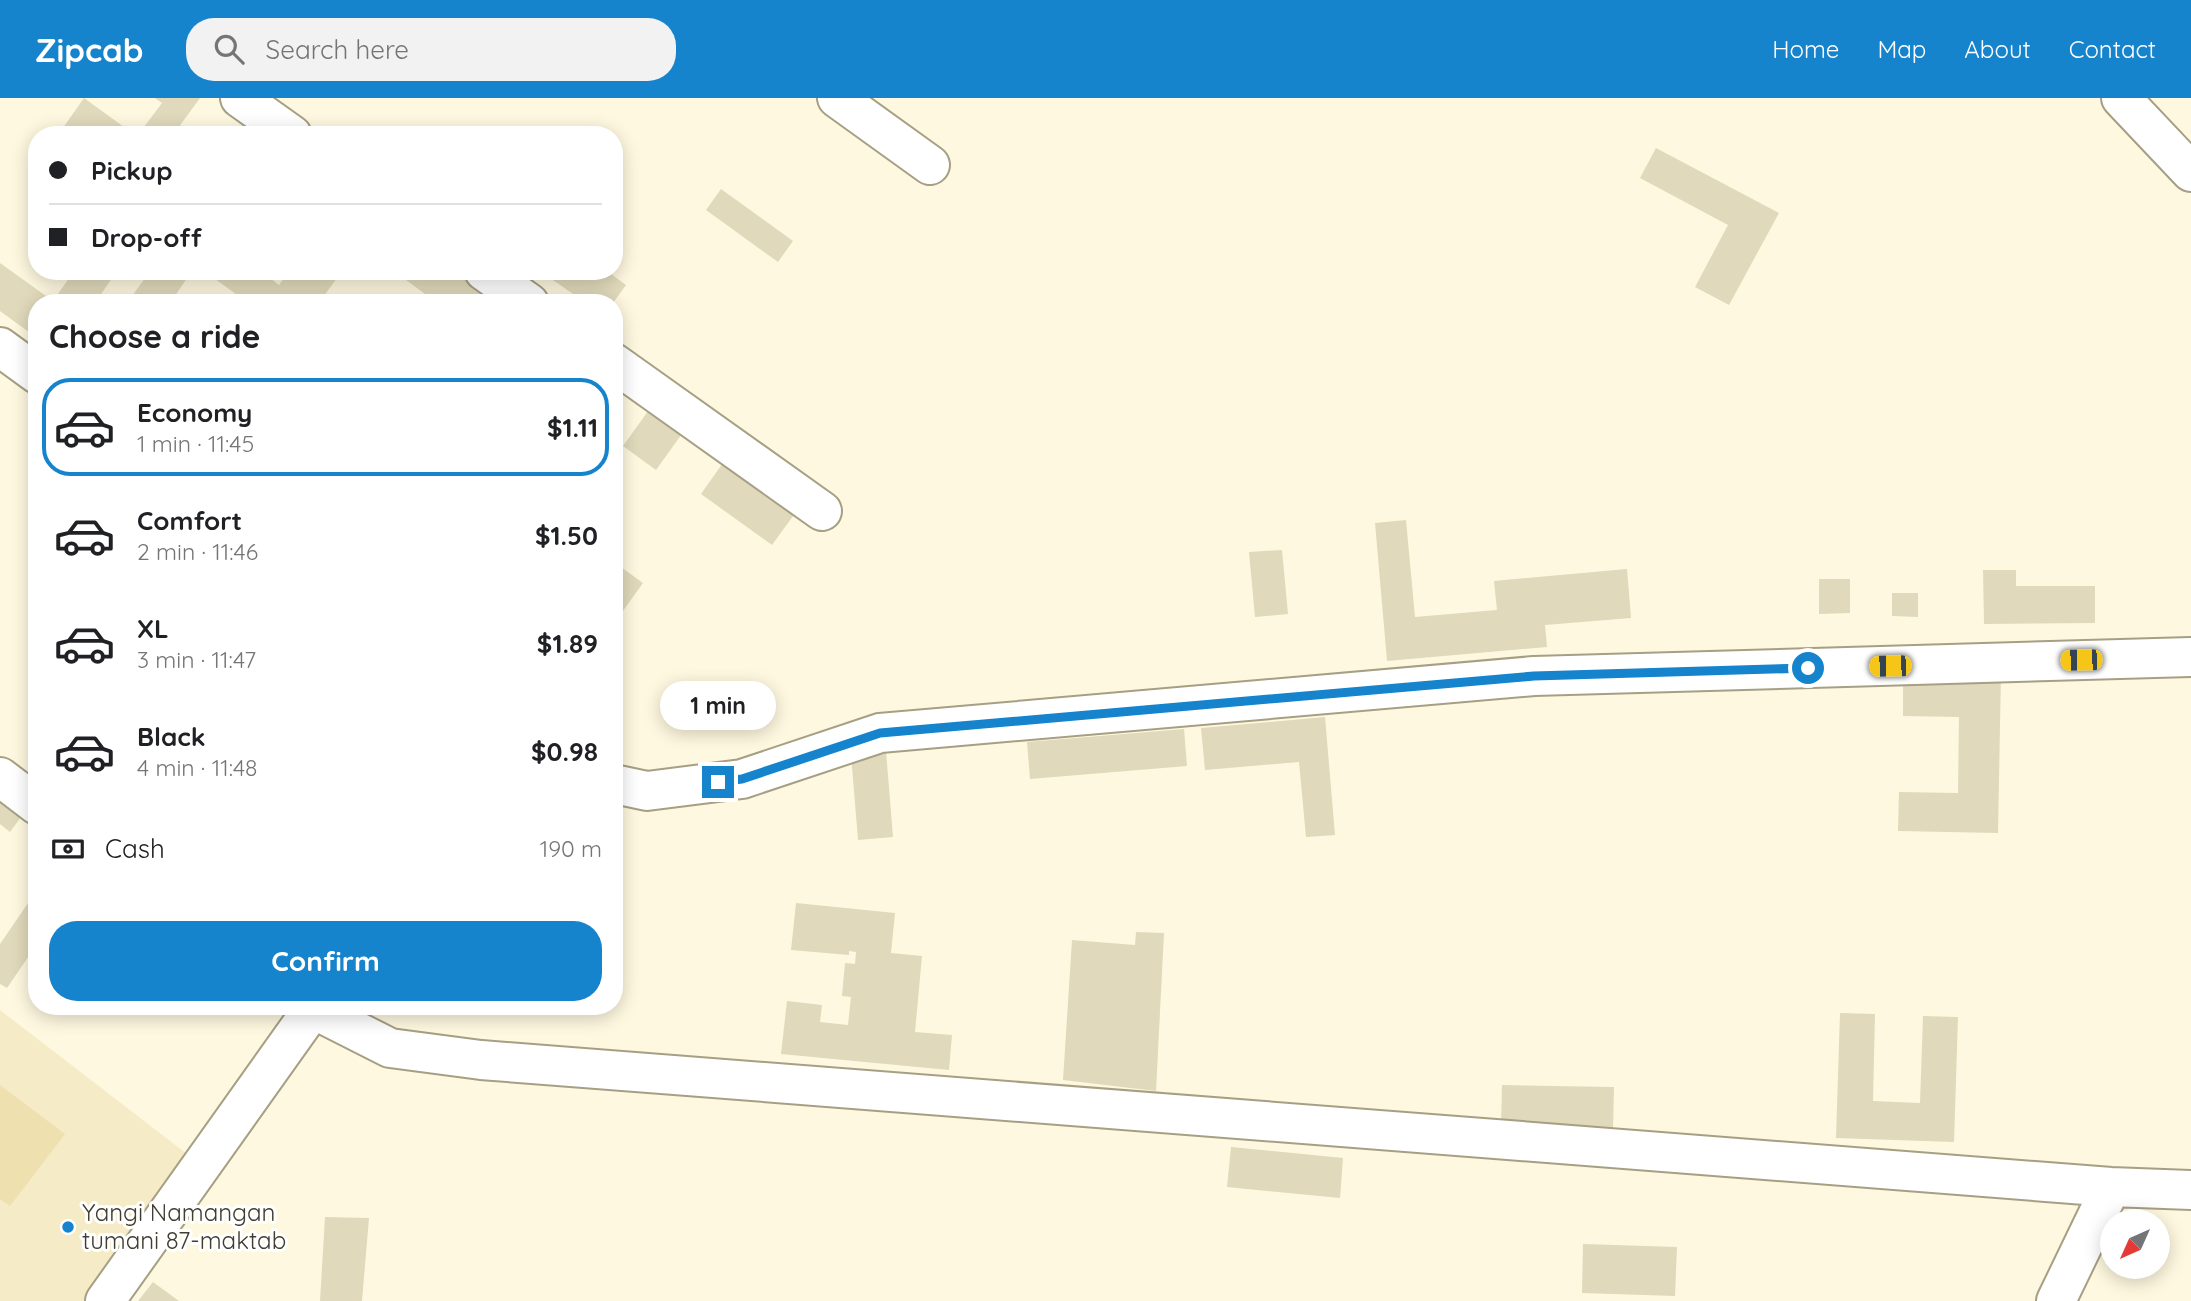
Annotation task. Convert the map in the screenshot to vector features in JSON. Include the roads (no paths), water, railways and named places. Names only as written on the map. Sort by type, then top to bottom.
[{"type":"street","points":[[240,98],[279,126]]},
{"type":"street","points":[[837,98],[930,164]]},
{"type":"street","points":[[2121,98],[2191,172]]},
{"type":"street","points":[[497,280],[516,294]]},
{"type":"street","points":[[0,347],[28,367]]},
{"type":"street","points":[[623,369],[822,511]]},
{"type":"street","points":[[623,786],[647,791],[742,779],[880,733],[1534,676],[2191,657]]},
{"type":"street","points":[[0,777],[28,798]]},
{"type":"street","points":[[105,1301],[304,1015]]},
{"type":"street","points":[[323,1015],[390,1048],[481,1060],[2111,1187],[2191,1190]]},
{"type":"street","points":[[2056,1301],[2111,1187]]},
{"type":"place","name":"Yangi Namangan tumani 87-maktab","points":[[68,1227]]}]
